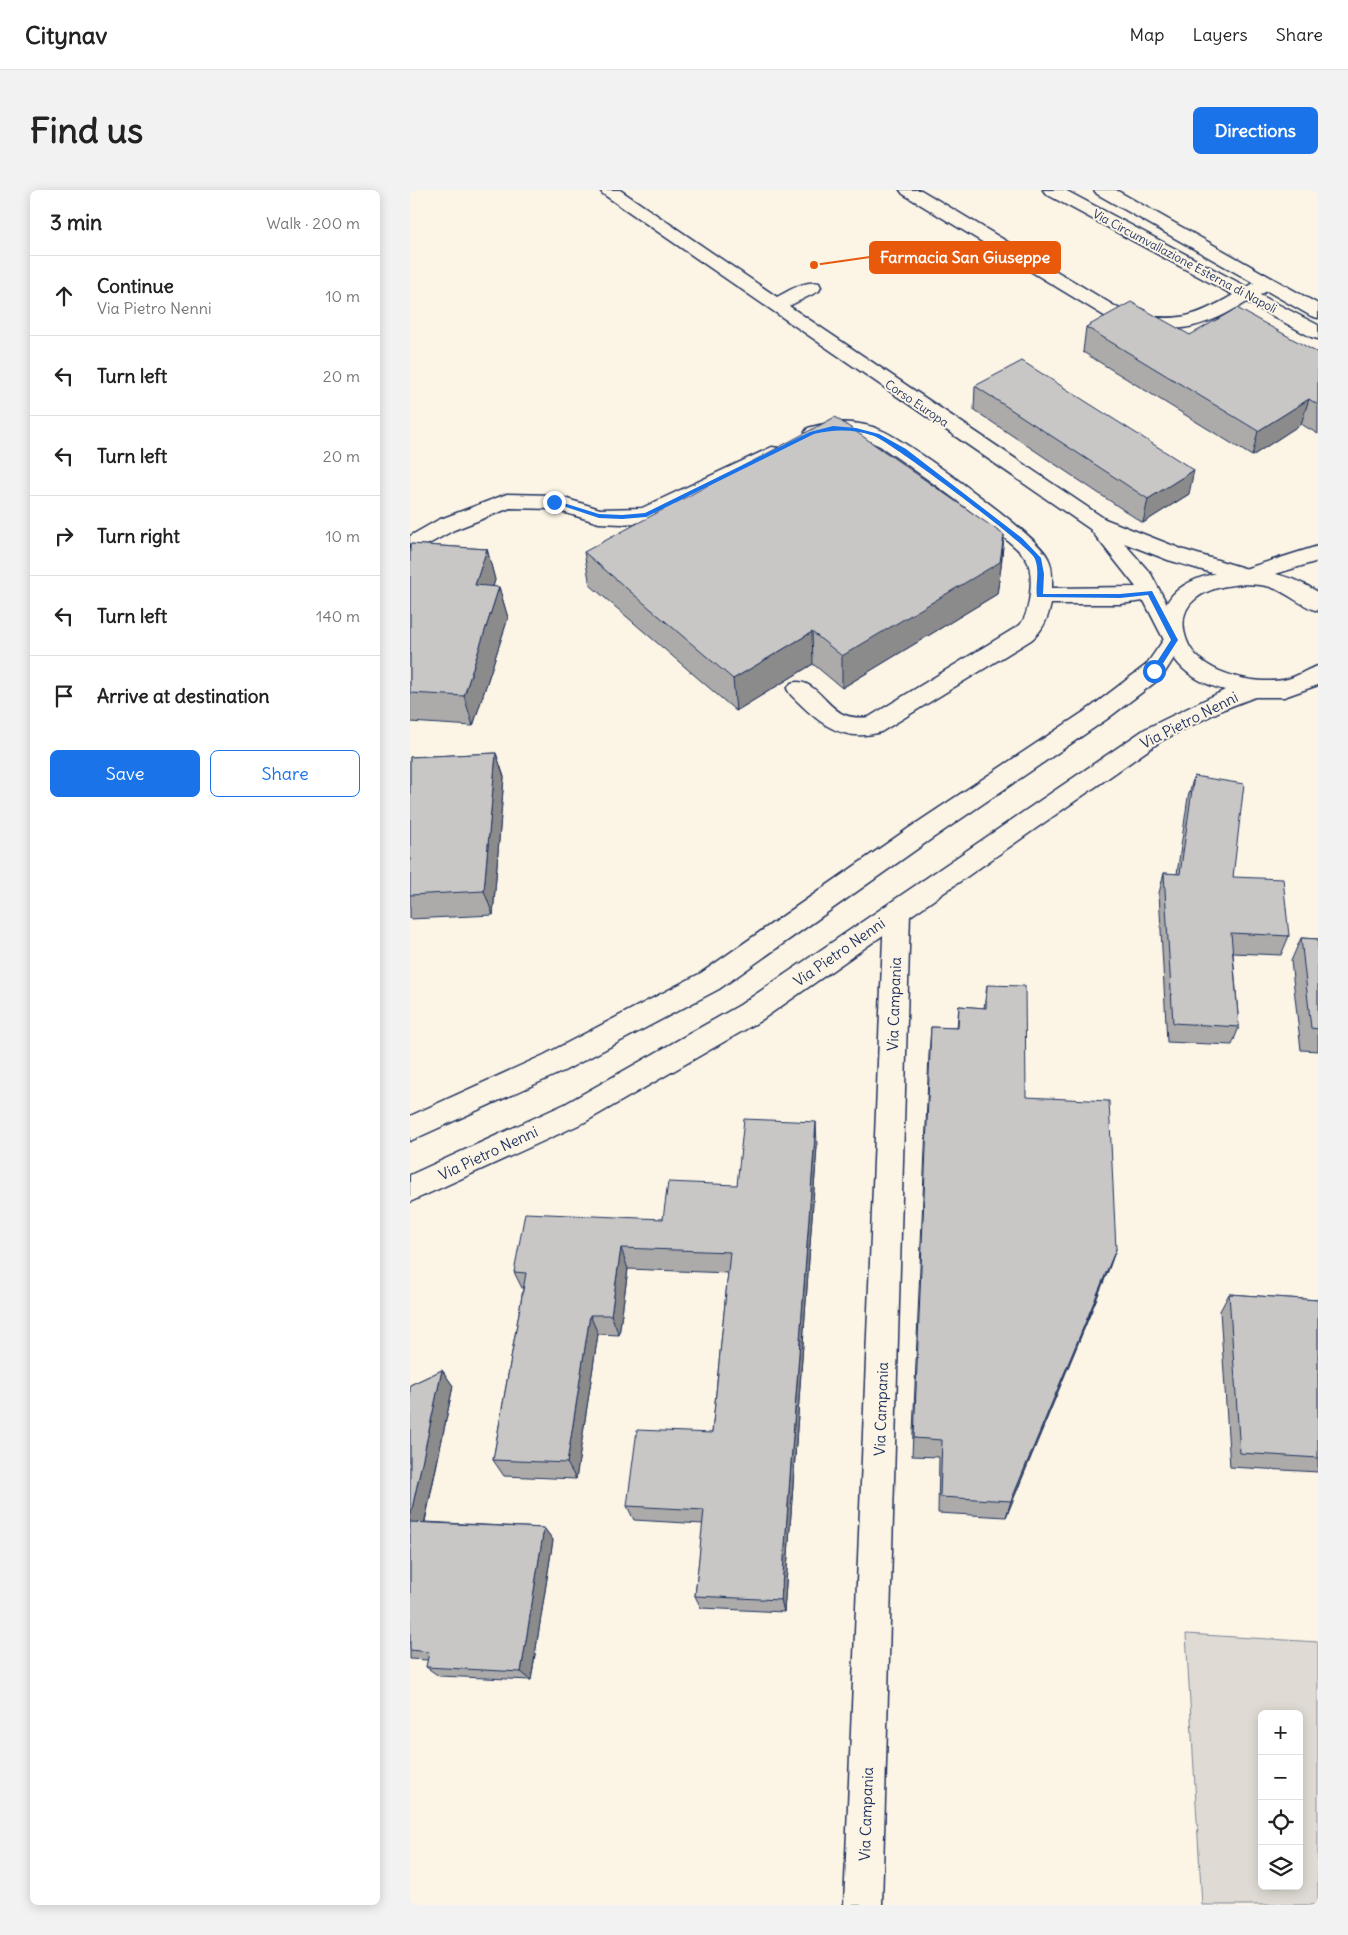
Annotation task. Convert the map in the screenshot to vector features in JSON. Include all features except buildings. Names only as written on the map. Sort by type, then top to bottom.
[{"type":"main road","name":"Corso Europa","points":[[609,190],[1097,524],[1176,555],[1246,576]]},
{"type":"main road","points":[[909,190],[1122,319],[1146,323],[1193,322],[1266,283]]},
{"type":"main road","name":"Via Circumvallazione Esterna di Napoli","points":[[1052,190],[1318,333]]},
{"type":"main road","name":"Via Circumvallazione Esterna di Napoli","points":[[1103,190],[1318,312]]},
{"type":"main road","points":[[776,305],[812,287]]},
{"type":"main road","points":[[410,545],[446,525],[507,501],[531,500],[554,502],[599,516],[646,515],[812,433],[833,428],[849,429],[877,435],[904,450],[1019,540],[1038,558],[1041,574],[1039,612],[1030,629],[1011,643],[873,726],[854,728],[832,722],[799,689]]},
{"type":"main road","points":[[1097,524],[1143,579],[1185,657],[1203,672],[1226,683],[1252,689],[1280,689],[1304,683],[1318,674]]},
{"type":"main road","points":[[410,1129],[554,1063],[710,980],[1099,713],[1154,671],[1175,640],[1172,623],[1176,607],[1187,594],[1203,584],[1223,578],[1246,576],[1318,553]]},
{"type":"main road","points":[[1246,576],[1272,580],[1297,588],[1318,603]]},
{"type":"main road","points":[[1040,596],[1120,596],[1150,593]]},
{"type":"main road","name":"Via Pietro Nenni","points":[[410,1189],[575,1113],[750,1014],[1153,735],[1216,703],[1252,689]]},
{"type":"main road","name":"Via Campania","points":[[863,1905],[897,913]]},
{"type":"shaded area","points":[[1186,1634],[1318,1642],[1318,1905],[1202,1905]]},
{"type":"place","name":"Farmacia San Giuseppe","points":[[814,265]]},
{"type":"route","points":[[554,502],[599,516],[646,515],[812,433],[833,428],[856,430],[877,435],[904,450],[1019,540],[1038,558],[1041,574],[1040,596],[1120,596],[1150,593],[1175,640],[1154,671]]}]
